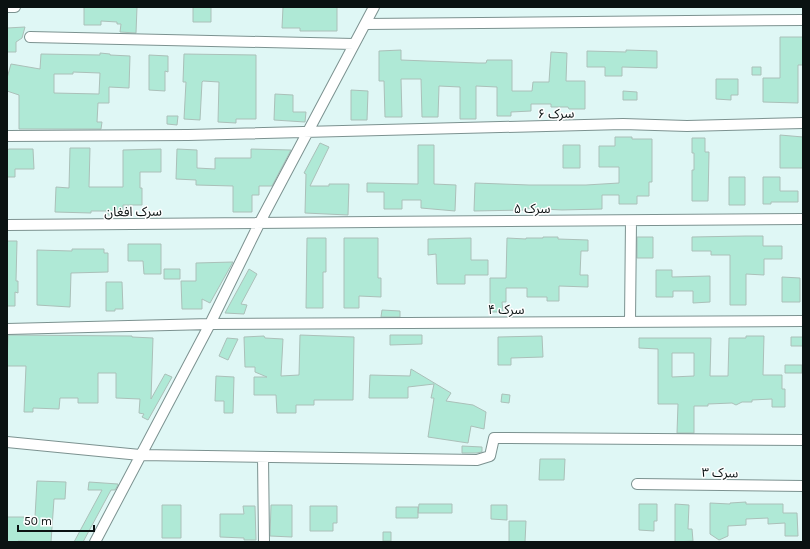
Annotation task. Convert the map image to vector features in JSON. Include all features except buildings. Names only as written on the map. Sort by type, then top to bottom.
[{"type":"street","points":[[7,7],[15,7]]},
{"type":"street","points":[[95,542],[210,324],[260,222],[374,7]]},
{"type":"street","points":[[365,24],[803,20]]},
{"type":"street","points":[[30,37],[354,44]]},
{"type":"street","name":"سرک ۶","points":[[7,136],[188,135],[623,124],[687,126],[803,123]]},
{"type":"street","name":"سرک ۵","points":[[260,222],[803,219]]},
{"type":"street","points":[[630,322],[631,220]]},
{"type":"street","name":"سرک افغان","points":[[7,225],[260,222]]},
{"type":"street","name":"سرک ۴","points":[[7,329],[210,324],[803,321]]},
{"type":"street","points":[[7,442],[140,455],[477,460],[490,456],[494,438],[803,440]]},
{"type":"street","points":[[263,457],[264,542]]},
{"type":"street","name":"سرک ۳","points":[[637,484],[803,486]]}]
